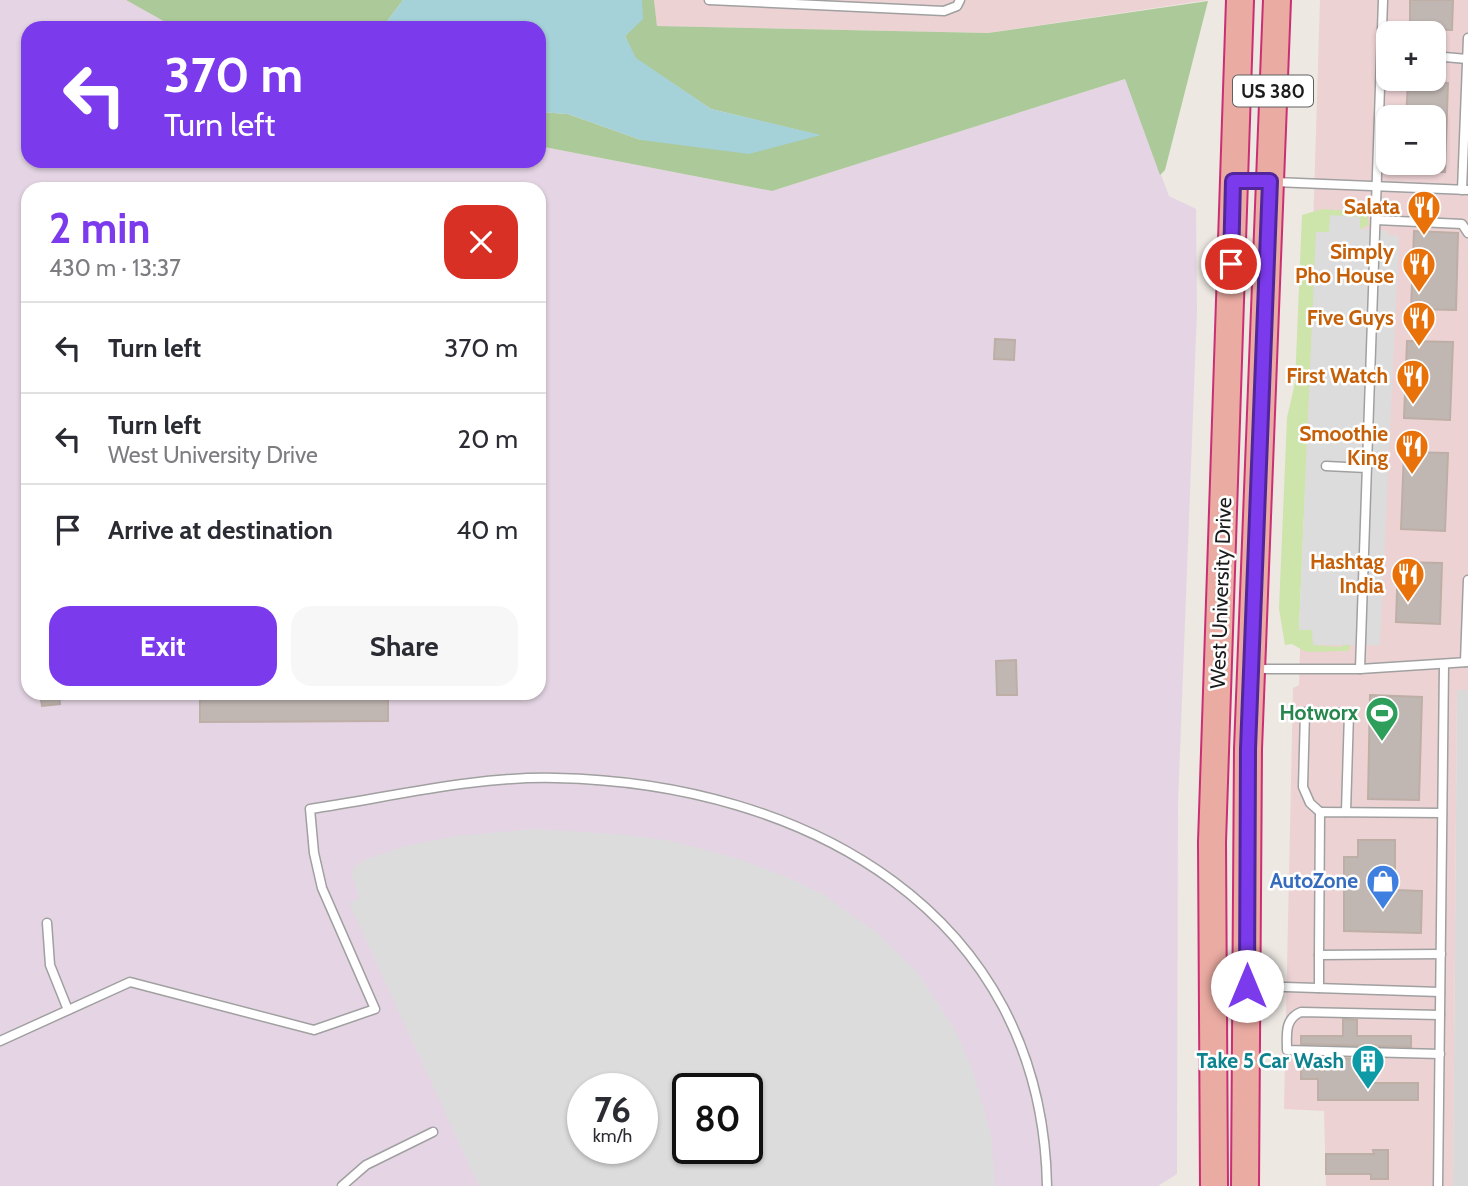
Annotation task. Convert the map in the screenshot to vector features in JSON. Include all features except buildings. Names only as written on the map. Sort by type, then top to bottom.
[{"type":"highway","name":"West University Drive","points":[[1214,1186],[1212,842],[1240,0]]},
{"type":"highway","points":[[1246,0],[1255,50],[1250,158],[1255,169],[1270,181]]},
{"type":"highway","name":"West University Drive","points":[[1245,1186],[1251,669],[1277,0]]},
{"type":"highway","points":[[1233,181],[1270,181]]},
{"type":"highway","points":[[1226,442],[1232,463],[1226,640],[1231,651],[1251,669]]},
{"type":"highway","points":[[1218,670],[1251,669]]},
{"type":"lane","points":[[709,0],[944,11],[957,6],[960,0]]},
{"type":"lane","points":[[1383,0],[1384,21]]},
{"type":"lane","points":[[1270,181],[1465,190],[1468,38]]},
{"type":"lane","points":[[1446,57],[1467,59]]},
{"type":"lane","points":[[1360,669],[1383,91]]},
{"type":"lane","points":[[1376,220],[1462,224],[1468,233]]},
{"type":"lane","points":[[1326,466],[1367,468]]},
{"type":"lane","points":[[1251,669],[1360,669],[1467,662],[1468,580]]},
{"type":"lane","points":[[1438,1186],[1444,664]]},
{"type":"lane","points":[[1346,813],[1349,713],[1305,712],[1303,787],[1310,803],[1320,812],[1346,813],[1442,813]]},
{"type":"lane","points":[[0,1041],[130,982],[314,1030],[375,1009],[322,888],[314,853],[310,809],[456,785],[532,778],[577,779],[660,788],[724,802],[815,834],[883,872],[942,923],[984,977],[1024,1054],[1043,1127],[1046,1186]]},
{"type":"lane","points":[[1319,988],[1320,812]]},
{"type":"lane","points":[[47,923],[50,965],[68,1010]]},
{"type":"lane","points":[[1319,955],[1441,954]]},
{"type":"lane","points":[[1247,986],[1440,992]]},
{"type":"lane","points":[[1440,1015],[1301,1012],[1293,1015],[1288,1023],[1287,1050],[1440,1054]]},
{"type":"lane","points":[[342,1186],[366,1165],[433,1132]]},
{"type":"shaded area","points":[[0,0],[126,0],[164,21],[21,21],[21,168],[546,168],[546,147],[772,191],[1125,79],[1169,196],[1196,209],[1197,310],[1178,804],[1177,1174],[1158,1186],[0,1186]]},
{"type":"shaded area","points":[[654,0],[1208,0],[988,33],[657,26]]},
{"type":"shaded area","points":[[1320,0],[1468,0],[1468,690],[1457,690],[1453,1186],[1326,1186],[1324,1111],[1284,1109],[1293,688],[1299,685]]},
{"type":"shaded area","points":[[1330,215],[1360,217],[1360,229],[1388,231],[1388,235],[1399,236],[1380,645],[1313,645],[1312,630],[1299,630],[1316,232],[1329,232]]},
{"type":"shaded area","points":[[1457,690],[1468,690],[1468,1186],[1453,1186]]},
{"type":"shaded area","points":[[535,829],[628,835],[671,841],[739,859],[824,895],[878,934],[918,973],[953,1027],[971,1065],[991,1135],[995,1186],[479,1186],[349,903],[359,898],[352,874],[354,867],[365,860],[405,846],[456,836]]},
{"type":"green space","points":[[126,0],[403,0],[387,21],[164,21]]},
{"type":"green space","points":[[642,0],[654,0],[657,26],[988,33],[1208,1],[1165,170],[1160,175],[1125,79],[772,191],[546,147],[546,112],[568,114],[641,140],[819,135],[711,109],[635,58],[625,36],[642,19]]},
{"type":"green space","points":[[1322,209],[1367,212],[1369,225],[1360,229],[1330,216],[1329,232],[1316,232],[1299,629],[1312,630],[1313,645],[1342,647],[1343,635],[1351,642],[1349,651],[1306,652],[1292,644],[1285,645],[1279,609],[1287,418],[1295,383],[1302,215]]},
{"type":"water","points":[[403,0],[642,0],[643,19],[625,36],[636,58],[711,109],[821,135],[749,154],[641,140],[568,114],[546,112],[546,21],[387,21]]},
{"type":"place","name":"Salata","points":[[1424,237]]},
{"type":"place","name":"Simply Pho House","points":[[1419,294]]},
{"type":"place","name":"Five Guys","points":[[1419,348]]},
{"type":"place","name":"First Watch","points":[[1413,406]]},
{"type":"place","name":"Smoothie King","points":[[1412,476]]},
{"type":"place","name":"Hashtag India","points":[[1408,604]]},
{"type":"place","name":"Hotworx","points":[[1382,743]]},
{"type":"place","name":"AutoZone","points":[[1383,911]]},
{"type":"place","name":"Take 5 Car Wash","points":[[1368,1091]]},
{"type":"route","points":[[1231,264],[1233,181],[1270,181],[1248,749],[1247,986]]}]
